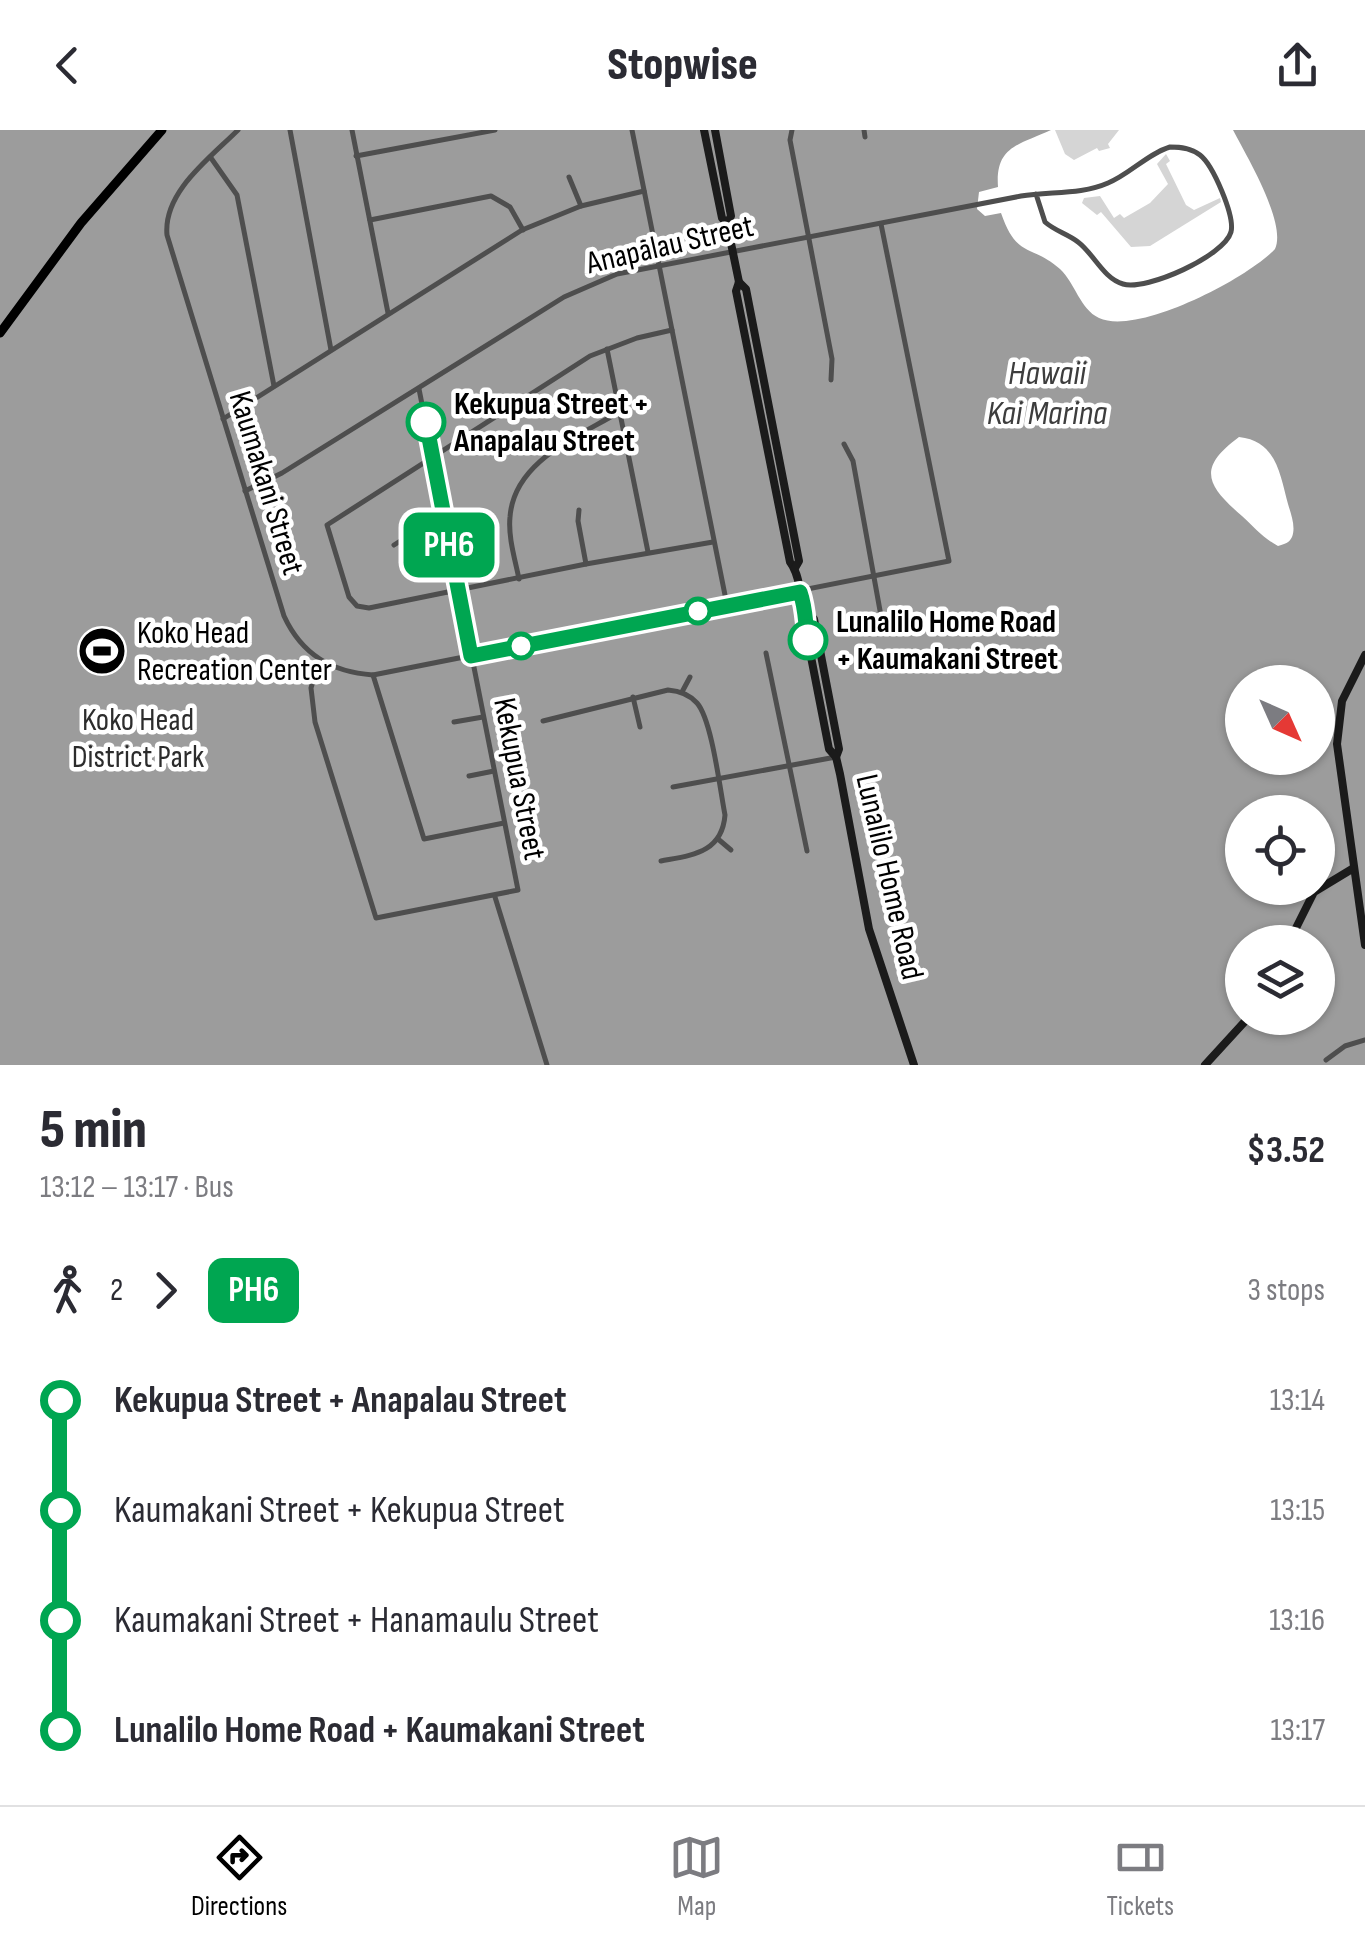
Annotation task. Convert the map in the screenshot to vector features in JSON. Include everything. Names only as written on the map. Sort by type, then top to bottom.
[{"type":"main road","points":[[0,333],[80,222],[162,130]]},
{"type":"main road","name":"Lunalilo Home Road","points":[[704,130],[722,218],[727,224],[739,282],[746,289],[799,561],[796,568],[807,613],[804,621],[829,749],[836,757],[869,929],[914,1065]]},
{"type":"main road","name":"Lunalilo Home Road","points":[[714,130],[732,216],[727,224]]},
{"type":"main road","points":[[1365,655],[1346,691],[1338,734],[1352,869],[1365,946]]},
{"type":"main road","points":[[1335,878],[1352,869]]},
{"type":"main road","points":[[1335,884],[1345,884],[1356,896]]},
{"type":"main road","points":[[1205,1065],[1232,1035]]},
{"type":"street","name":"Kaumakani Street","points":[[238,130],[176,196],[166,227],[284,616],[300,642],[318,660]]},
{"type":"street","points":[[290,130],[331,350]]},
{"type":"street","points":[[352,130],[388,314]]},
{"type":"street","points":[[356,156],[495,130]]},
{"type":"street","points":[[632,130],[727,605]]},
{"type":"street","points":[[792,130],[790,140],[832,359],[831,380]]},
{"type":"street","name":"Anapālau Street","points":[[245,491],[282,473],[585,285],[617,274],[980,204],[1036,194],[1103,185],[1161,150],[1182,148],[1199,154],[1210,168],[1230,214],[1231,231],[1220,246],[1178,272],[1129,285],[1110,276],[1078,242],[1048,226],[1040,215],[1036,194]]},
{"type":"street","points":[[211,158],[237,195],[274,386]]},
{"type":"street","points":[[569,177],[581,206]]},
{"type":"street","points":[[222,420],[524,230],[581,206],[644,190]]},
{"type":"street","points":[[370,220],[491,196],[510,207],[524,230]]},
{"type":"street","points":[[318,660],[346,672],[373,676],[949,561],[881,224]]},
{"type":"street","points":[[672,330],[590,356],[327,525],[349,597],[357,606],[369,608],[713,542]]},
{"type":"street","points":[[608,349],[648,553]]},
{"type":"street","name":"Kekupua Street","points":[[318,660],[311,688],[315,722],[376,918],[518,890],[419,388]]},
{"type":"street","points":[[519,579],[510,523],[512,504],[522,481],[544,458],[619,412]]},
{"type":"street","points":[[844,444],[852,461],[881,616]]},
{"type":"street","points":[[580,510],[578,521],[586,564]]},
{"type":"street","points":[[394,545],[405,538],[446,531]]},
{"type":"street","points":[[766,653],[806,851]]},
{"type":"street","points":[[373,676],[424,838],[504,823]]},
{"type":"street","points":[[682,692],[690,677]]},
{"type":"street","points":[[543,721],[668,690],[682,692],[696,701],[704,715],[725,821],[718,840],[702,852],[661,861]]},
{"type":"street","points":[[632,698],[640,727]]},
{"type":"street","points":[[454,722],[483,718]]},
{"type":"street","points":[[673,787],[836,757]]},
{"type":"street","points":[[469,776],[494,771]]},
{"type":"street","points":[[718,840],[731,850]]},
{"type":"street","points":[[496,896],[547,1065]]},
{"type":"street","points":[[1326,1060],[1345,1046],[1365,1040]]},
{"type":"shaded area","points":[[1055,130],[1119,130],[1108,144],[1110,148],[1097,148],[1074,160],[1065,154]]},
{"type":"shaded area","points":[[1166,154],[1170,161],[1166,164],[1186,205],[1194,210],[1220,198],[1221,202],[1150,246],[1131,247],[1101,212],[1097,215],[1082,203],[1084,198],[1100,196],[1114,218],[1120,214],[1124,218],[1150,203],[1168,184],[1157,164]]},
{"type":"water","name":"Hawaii Kai Marina","points":[[0,130],[1051,130],[1005,155],[998,187],[979,192],[977,209],[985,216],[1001,213],[1013,238],[1060,269],[1092,314],[1117,321],[1139,319],[1192,301],[1242,275],[1275,249],[1277,237],[1270,207],[1233,130],[1365,130],[1365,1065],[0,1065]],"holes":[[[1239,437],[1262,445],[1275,461],[1293,520],[1288,542],[1278,546],[1268,539],[1214,486],[1212,467]]]},
{"type":"bus line","name":"PH6","points":[[426,422],[471,656],[800,592],[807,613],[804,621],[808,640]]},
{"type":"place","name":"Kekupua Street + Anapalau Street","points":[[426,422]]},
{"type":"place","name":"Lunalilo Home Road + Kaumakani Street","points":[[808,640]]},
{"type":"place","name":"Koko Head Recreation Center","points":[[102,651]]},
{"type":"park label","name":"Koko Head District Park","points":[[138,738]]}]
